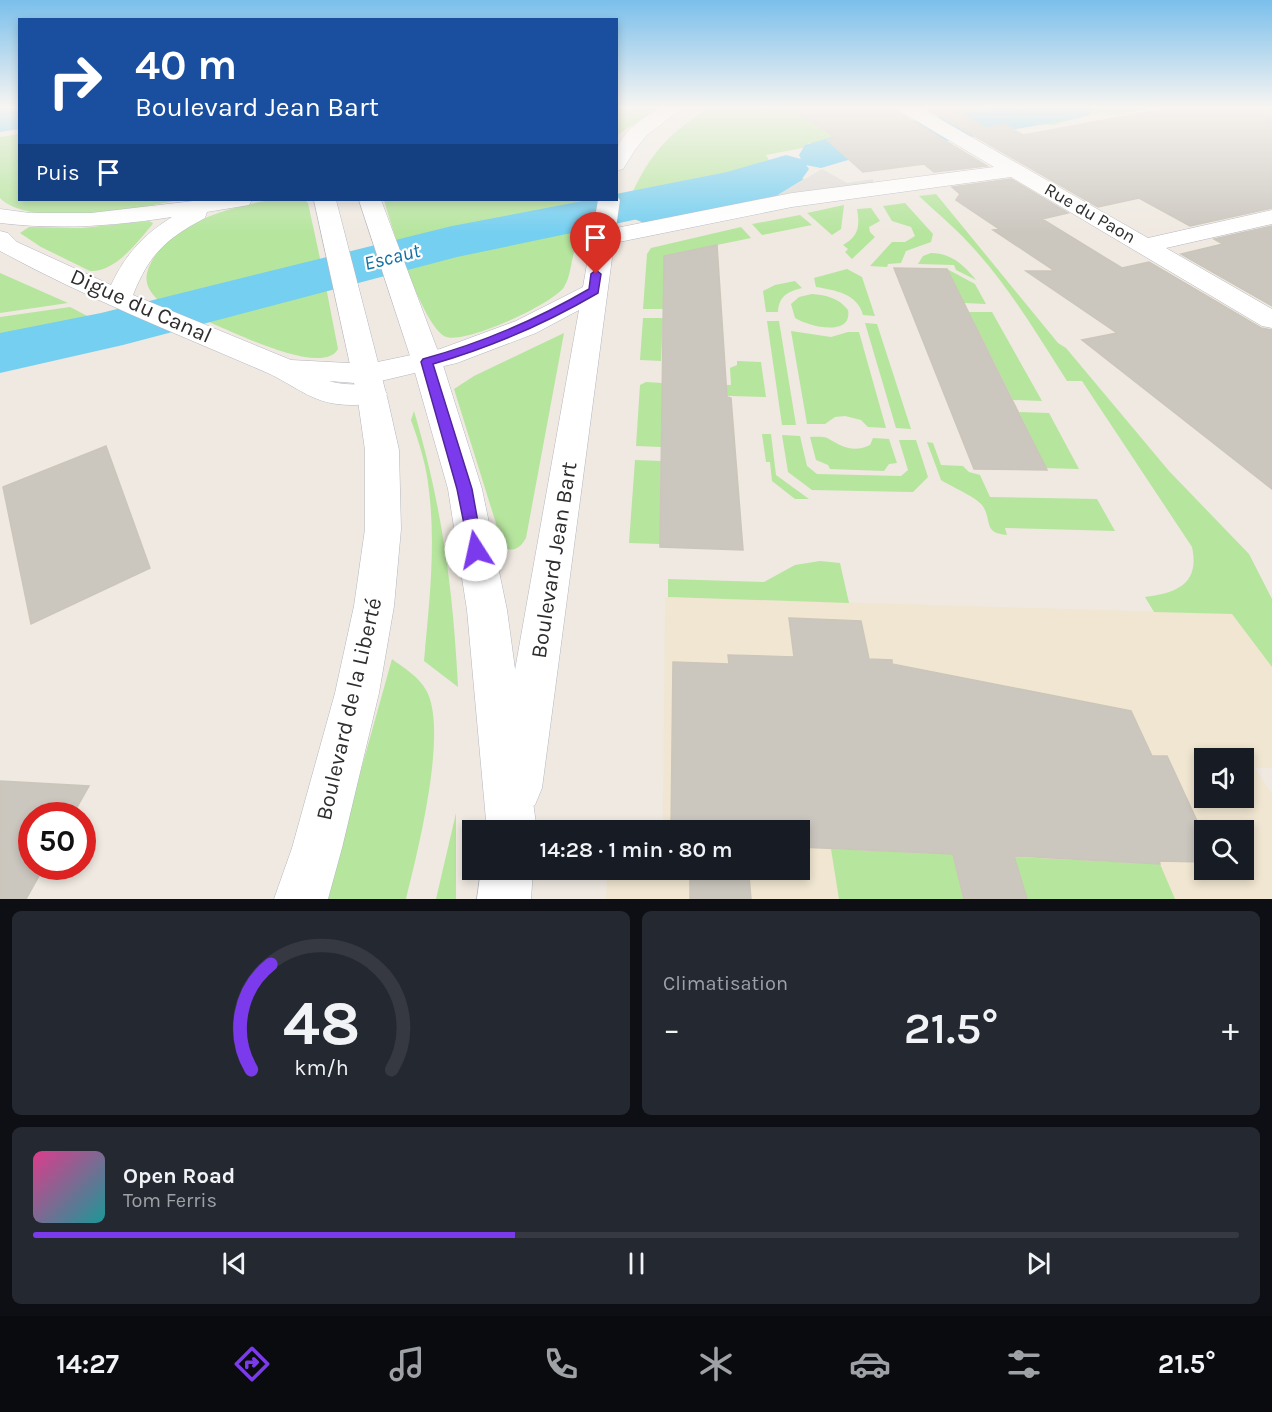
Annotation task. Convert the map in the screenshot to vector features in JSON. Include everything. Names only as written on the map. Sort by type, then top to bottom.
[{"type":"street","name":"Rue du Paon","points":[[980,149],[1272,320]]},
{"type":"street","points":[[602,235],[792,200],[1017,170]]},
{"type":"street","points":[[0,216],[81,220],[144,214],[231,201]]},
{"type":"street","points":[[130,303],[128,274],[138,257],[149,245],[177,223],[231,201]]},
{"type":"street","name":"Boulevard de la Liberté","points":[[301,899],[317,848],[357,693],[374,606],[383,529],[382,450],[370,384],[325,201]]},
{"type":"street","points":[[369,201],[427,362],[465,489],[487,610],[508,820]]},
{"type":"street","name":"Boulevard Jean Bart","points":[[514,820],[609,201]]},
{"type":"street","points":[[1145,246],[1272,217]]},
{"type":"street","name":"Digue du Canal","points":[[0,238],[9,247],[130,303],[285,369],[325,391],[337,394],[370,384]]},
{"type":"street","points":[[370,384],[427,362],[466,351],[526,327],[594,291]]},
{"type":"street","points":[[504,899],[506,880]]},
{"type":"shaded area","points":[[822,169],[847,183],[873,179],[874,190],[776,196]]},
{"type":"shaded area","points":[[665,597],[1232,614],[1272,667],[1272,768],[1255,768],[1272,794],[1272,899],[606,899],[607,880],[810,880],[810,820],[663,820]]},
{"type":"green space","points":[[0,149],[18,149],[18,201],[173,201],[113,211],[59,214],[35,213],[15,207],[0,198]]},
{"type":"green space","points":[[659,149],[797,149],[766,155],[771,164],[633,191]]},
{"type":"green space","points":[[936,194],[1058,343],[1066,348],[1169,471],[1249,554],[1272,599],[1272,667],[1232,614],[1154,612],[1145,597],[1167,593],[1184,584],[1193,570],[1192,547],[1082,381],[1067,381],[1024,314],[989,266],[963,236],[919,196]]},
{"type":"green space","points":[[265,201],[306,201],[321,263],[161,303],[151,292],[146,277],[153,259],[163,246],[175,234],[190,225],[238,207]]},
{"type":"green space","points":[[384,201],[590,201],[564,287],[526,313],[487,330],[454,338],[444,336],[426,312],[408,273]]},
{"type":"green space","points":[[905,203],[933,234],[931,242],[906,251],[901,263],[888,264],[887,267],[870,266],[892,242],[905,242],[915,236],[911,227],[892,221],[883,206]]},
{"type":"green space","points":[[844,205],[841,229],[832,235],[807,213]]},
{"type":"green space","points":[[871,208],[880,221],[869,227],[875,237],[852,259],[845,252],[848,249],[843,245],[852,238],[857,230],[857,209]]},
{"type":"green space","points":[[800,215],[812,225],[762,235],[752,224]]},
{"type":"green space","points":[[149,221],[153,223],[152,225],[117,262],[99,270],[90,271],[41,247],[20,233],[29,227],[82,228]]},
{"type":"green space","points":[[741,227],[751,238],[668,255],[664,258],[663,309],[643,309],[647,254],[651,248]]},
{"type":"green space","points":[[931,253],[945,255],[956,261],[976,280],[956,270],[954,265],[918,264],[923,256]]},
{"type":"green space","points":[[847,269],[862,277],[875,316],[863,315],[856,302],[845,294],[816,287],[814,278]]},
{"type":"green space","points":[[947,269],[975,284],[986,304],[964,303]]},
{"type":"green space","points":[[0,273],[68,303],[0,313]]},
{"type":"green space","points":[[795,281],[802,288],[782,298],[778,312],[766,312],[763,291],[775,285]]},
{"type":"green space","points":[[326,287],[338,349],[329,356],[314,358],[274,349],[204,320]]},
{"type":"green space","points":[[812,294],[832,298],[841,303],[848,310],[848,319],[844,324],[828,328],[795,318],[791,304],[799,297]]},
{"type":"green space","points":[[70,307],[99,322],[0,341],[0,317]]},
{"type":"green space","points":[[969,312],[992,312],[1042,401],[1013,400]]},
{"type":"green space","points":[[643,318],[663,318],[661,361],[640,360]]},
{"type":"green space","points":[[767,321],[779,321],[796,425],[782,425]]},
{"type":"green space","points":[[865,323],[877,324],[911,429],[896,428]]},
{"type":"green space","points":[[791,331],[831,337],[848,332],[859,332],[886,428],[868,427],[861,420],[845,416],[835,417],[825,424],[807,424]]},
{"type":"green space","points":[[564,333],[526,538],[517,548],[504,549],[454,389],[474,376]]},
{"type":"green space","points":[[737,361],[761,362],[766,397],[669,394],[669,383],[731,385],[730,368],[737,365]]},
{"type":"green space","points":[[646,382],[663,383],[661,447],[636,446],[640,385]]},
{"type":"green space","points":[[414,411],[432,480],[445,548],[458,687],[424,661],[432,533],[428,482],[420,446],[411,420]]},
{"type":"green space","points":[[1019,412],[1049,413],[1079,469],[1046,468]]},
{"type":"green space","points":[[762,434],[771,434],[776,475],[809,499],[795,499],[772,481],[770,462],[766,462]]},
{"type":"green space","points":[[782,435],[800,436],[807,466],[817,474],[901,476],[908,470],[899,440],[916,440],[928,477],[913,492],[812,490],[788,472]]},
{"type":"green space","points":[[810,437],[825,437],[853,449],[870,445],[873,438],[889,439],[897,463],[889,464],[884,471],[830,469],[828,465],[816,460]]},
{"type":"green space","points":[[927,442],[933,443],[941,465],[963,466],[969,472],[980,475],[990,497],[1097,499],[1115,531],[1005,528],[1007,535],[994,532],[979,502],[941,480]]},
{"type":"green space","points":[[635,460],[661,461],[660,544],[629,543]]},
{"type":"green space","points":[[820,561],[840,563],[849,603],[668,597],[668,579],[764,582],[795,565]]},
{"type":"green space","points":[[392,659],[415,677],[426,690],[432,708],[434,733],[429,792],[406,899],[325,899]]},
{"type":"green space","points":[[456,813],[456,899],[436,899]]},
{"type":"green space","points":[[831,849],[953,854],[964,899],[839,899]]},
{"type":"green space","points":[[1014,857],[1160,864],[1175,899],[1027,899]]},
{"type":"water","points":[[771,164],[793,172],[794,177],[804,179],[776,196],[644,223],[632,218],[633,191]]},
{"type":"water","points":[[588,205],[583,225],[502,243],[489,224]]},
{"type":"water","points":[[466,229],[478,249],[448,256],[437,236]]},
{"type":"water","points":[[309,265],[314,290],[223,315],[183,297]]},
{"type":"water","points":[[99,322],[131,337],[0,365],[0,341]]},
{"type":"building","points":[[837,149],[959,149],[987,166],[934,172],[924,164],[863,172]]},
{"type":"building","points":[[997,149],[1272,149],[1272,208],[1190,226],[1139,198],[1098,207]]},
{"type":"building","points":[[1011,179],[1068,213],[1042,219],[1122,268],[1149,262],[1261,328],[1272,330],[1272,489],[1082,340],[1117,333],[1026,271],[1055,271],[993,230],[999,229],[956,200],[960,194],[952,187]]},
{"type":"building","points":[[1272,226],[1272,306],[1181,254],[1223,244],[1214,239]]},
{"type":"building","points":[[717,245],[727,397],[731,398],[743,550],[660,547],[664,256]]},
{"type":"building","points":[[894,268],[947,269],[1047,470],[974,469]]},
{"type":"building","points":[[106,446],[150,568],[31,624],[3,487]]},
{"type":"building","points":[[789,618],[861,621],[869,659],[892,660],[892,664],[1131,711],[1152,756],[1167,756],[1197,820],[1194,820],[1194,862],[1159,861],[1160,864],[1014,856],[1027,899],[964,899],[953,854],[810,847],[810,820],[671,820],[673,662],[729,664],[728,655],[794,657]]},
{"type":"building","points":[[0,781],[89,786],[80,802],[18,802],[18,880],[37,880],[26,899],[0,899]]},
{"type":"building","points":[[690,880],[749,880],[751,899],[690,899]]},
{"type":"waterway","name":"Escaut","points":[[821,155],[839,149]]},
{"type":"waterway","name":"Escaut","points":[[0,353],[101,332],[452,242],[736,185],[786,169]]},
{"type":"route","points":[[476,550],[465,489],[427,362],[466,351],[526,327],[562,309],[594,291],[596,274]]}]
